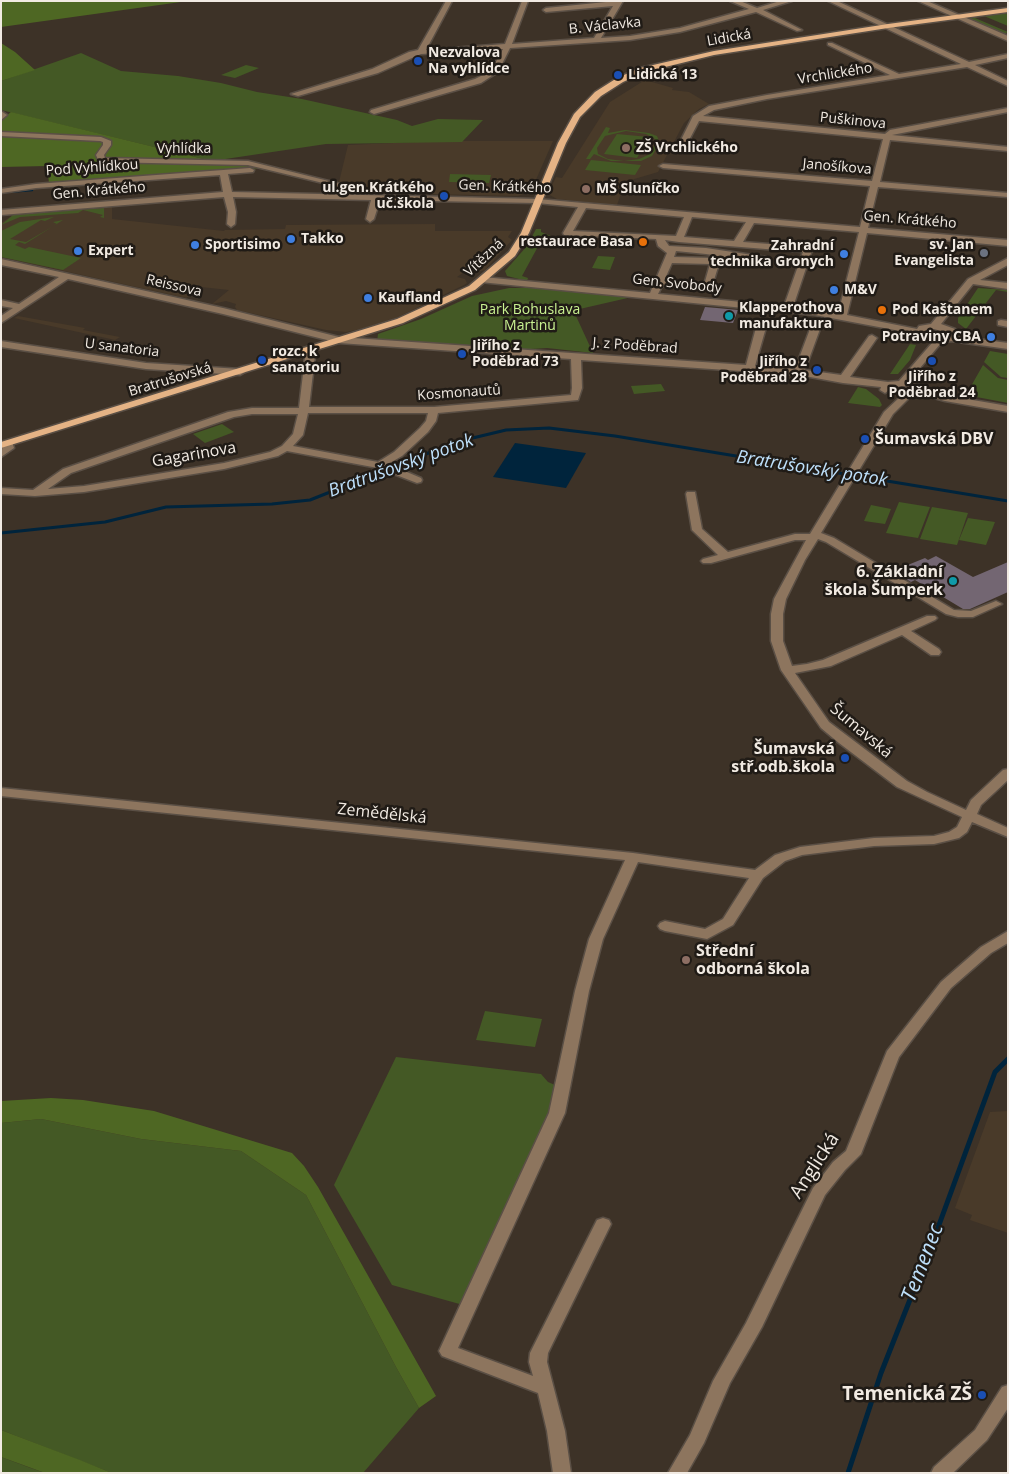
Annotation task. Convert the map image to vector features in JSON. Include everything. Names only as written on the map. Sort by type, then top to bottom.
[{"type":"main road","name":"Lidická","points":[[537,201],[562,143],[577,116],[598,94],[620,80],[658,66],[714,53],[956,16],[1008,10]]},
{"type":"main road","name":"Vítězná","points":[[339,340],[408,318],[449,300],[483,280],[512,254],[525,233],[537,201]]},
{"type":"main road","name":"Bratrušovská","points":[[5,444],[339,340]]},
{"type":"street","points":[[421,52],[449,1]]},
{"type":"street","points":[[374,112],[478,81],[488,76],[495,70],[507,47],[525,1]]},
{"type":"street","points":[[733,1],[757,10],[798,30]]},
{"type":"street","name":"B. Václavka","points":[[295,94],[375,71],[412,54],[421,52],[596,41],[680,30],[788,1]]},
{"type":"street","points":[[831,1],[888,26],[1008,84]]},
{"type":"street","points":[[921,1],[1008,39]]},
{"type":"street","points":[[546,10],[620,3]]},
{"type":"street","points":[[596,41],[620,3]]},
{"type":"street","points":[[830,44],[898,76]]},
{"type":"street","points":[[407,57],[424,59],[440,52]]},
{"type":"street","name":"Vrchlického","points":[[696,118],[712,108],[729,104],[968,65],[1008,56]]},
{"type":"street","points":[[842,316],[887,137],[890,132],[1008,110]]},
{"type":"street","points":[[1,113],[3,115],[1,118]]},
{"type":"street","points":[[684,142],[696,118]]},
{"type":"street","name":"Puškinova","points":[[696,118],[1008,149]]},
{"type":"street","name":"Vyhlídka","points":[[1,134],[101,139],[107,141],[107,145],[100,155],[102,160],[114,162],[230,162],[276,168],[390,198]]},
{"type":"street","name":"Janošíkova","points":[[663,166],[1008,195]]},
{"type":"street","name":"Pod Vyhlídkou","points":[[1,191],[36,186],[276,168]]},
{"type":"street","points":[[223,172],[232,212],[231,224]]},
{"type":"street","name":"Gen. Krátkého","points":[[1,214],[229,194],[537,201],[1008,243]]},
{"type":"street","points":[[370,219],[376,198]]},
{"type":"street","points":[[584,204],[567,233],[660,237],[808,250],[788,309]]},
{"type":"street","points":[[679,239],[688,214]]},
{"type":"street","points":[[737,244],[751,220]]},
{"type":"street","points":[[653,296],[672,252],[661,244],[660,237]]},
{"type":"street","points":[[660,283],[708,288],[716,258],[725,243]]},
{"type":"street","points":[[666,248],[706,251],[716,258]]},
{"type":"street","points":[[670,260],[716,258],[766,260]]},
{"type":"street","points":[[1008,261],[971,281],[939,326],[952,336],[1008,346]]},
{"type":"street","name":"Reissova","points":[[1,262],[223,311],[339,340]]},
{"type":"street","points":[[1,320],[67,276]]},
{"type":"street","name":"Gen. Svobody","points":[[483,280],[788,309],[842,316],[921,330],[939,326]]},
{"type":"street","points":[[971,281],[1008,286]]},
{"type":"street","points":[[1,303],[20,307]]},
{"type":"street","points":[[750,368],[762,324]]},
{"type":"street","points":[[799,372],[816,329]]},
{"type":"street","name":"Gen. Svobody","points":[[921,330],[928,339]]},
{"type":"street","points":[[912,389],[928,339],[938,340],[952,336]]},
{"type":"street","points":[[843,380],[872,338]]},
{"type":"street","name":"J. z Poděbrad","points":[[339,340],[799,372],[888,390],[912,389],[1008,410]]},
{"type":"street","points":[[920,362],[938,340]]},
{"type":"street","name":"U sanatoria","points":[[1,344],[146,366],[240,372]]},
{"type":"street","points":[[286,448],[298,435],[303,410],[310,356],[305,352]]},
{"type":"street","name":"Kosmonautů","points":[[35,493],[67,471],[232,414],[252,411],[434,410],[574,398],[577,388],[576,356]]},
{"type":"street","name":"J. z Poděbrad","points":[[888,390],[903,398],[912,389]]},
{"type":"street","name":"Šumavská","points":[[888,390],[889,412]]},
{"type":"street","name":"Šumavská","points":[[903,398],[889,412],[799,560],[780,599],[777,614],[778,641],[787,670],[812,709],[825,725],[902,784],[922,795],[1008,833]]},
{"type":"street","points":[[387,467],[424,430],[431,421],[434,410]]},
{"type":"street","name":"Bratrušovská","points":[[1,454],[9,448],[5,444]]},
{"type":"street","points":[[286,448],[387,467],[417,480]]},
{"type":"street","name":"Gagarinova","points":[[1,491],[35,493],[84,489],[224,466],[260,458],[286,448]]},
{"type":"street","points":[[690,494],[696,528],[726,556]]},
{"type":"street","points":[[707,562],[795,537],[815,536],[830,540],[950,612],[966,615],[973,614],[996,604]]},
{"type":"street","points":[[787,670],[827,663],[931,618]]},
{"type":"street","points":[[904,631],[935,652]]},
{"type":"street","points":[[664,926],[707,934],[728,922],[758,875],[780,858],[800,851],[874,842],[934,840],[954,834],[962,829],[976,803],[1008,773]]},
{"type":"street","name":"Zemědělská","points":[[1,792],[633,857],[758,875]]},
{"type":"street","points":[[546,1388],[448,1351],[558,1113],[582,991],[596,939],[633,857]]},
{"type":"street","name":"Anglická","points":[[677,1473],[698,1438],[722,1381],[753,1328],[819,1192],[839,1166],[853,1154],[892,1055],[946,986],[986,950],[1008,936]]},
{"type":"street","points":[[562,1473],[556,1431],[538,1362],[539,1353],[603,1224]]},
{"type":"street","points":[[940,1473],[981,1434],[1008,1392]]},
{"type":"shaded area","name":"ZŠ Vrchlického","points":[[645,80],[673,88],[672,90],[689,92],[709,104],[699,109],[684,123],[658,172],[631,180],[628,185],[624,185],[617,205],[557,199],[548,194],[556,177],[562,178],[610,102]]},
{"type":"shaded area","points":[[438,141],[553,141],[531,191],[518,196],[384,193],[339,182],[348,145]]},
{"type":"shaded area","points":[[112,207],[112,219],[224,231],[285,229],[286,225],[435,224],[435,231],[512,231],[508,237],[512,240],[485,270],[477,272],[467,270],[457,277],[465,279],[467,283],[464,285],[398,317],[346,332],[326,330],[237,310],[236,304],[226,301],[212,304],[229,290],[201,287],[186,298],[1,257],[1,223],[13,215]]},
{"type":"shaded area","points":[[18,316],[85,328],[83,330],[120,337],[115,340],[14,318]]},
{"type":"shaded area","points":[[1008,1111],[1008,1233],[970,1220],[972,1215],[955,1208],[990,1112]]},
{"type":"green space","points":[[1,1],[188,1],[1,27]]},
{"type":"green space","points":[[1008,13],[1008,26],[984,16],[975,18],[1008,32],[1004,34],[965,17]]},
{"type":"green space","points":[[1,43],[15,52],[35,70],[1,81]]},
{"type":"green space","points":[[81,53],[121,71],[178,76],[221,83],[397,120],[412,126],[438,119],[483,120],[462,142],[326,144],[212,161],[1,110],[1,81]]},
{"type":"green space","points":[[246,65],[259,68],[235,78],[221,75]]},
{"type":"green space","points":[[11,112],[212,161],[135,162],[137,163],[224,163],[262,168],[49,183],[47,166],[1,167],[1,120]]},
{"type":"green space","points":[[606,127],[610,128],[608,133],[625,130],[649,133],[657,136],[660,143],[652,156],[641,161],[624,161],[611,161],[594,154],[590,159],[586,159]],"holes":[[[626,131],[646,134],[655,139],[656,143],[648,155],[639,159],[624,161],[608,159],[598,154],[597,148],[605,136]]]},
{"type":"green space","points":[[617,134],[649,137],[637,158],[604,154]]},
{"type":"green space","points":[[591,160],[641,165],[635,175],[585,170]]},
{"type":"green space","points":[[450,174],[491,175],[489,183],[449,182]]},
{"type":"green space","points":[[104,208],[104,218],[100,217],[103,215],[83,210],[78,213],[20,217],[1,225],[13,215]]},
{"type":"green space","points":[[54,217],[45,221],[41,220],[10,239],[26,242],[53,226],[25,244],[19,242],[15,245],[25,249],[29,247],[81,258],[63,270],[1,257],[1,231],[20,222]]},
{"type":"green space","points":[[536,229],[541,229],[541,232],[551,236],[547,243],[541,241],[522,276],[528,278],[527,281],[507,276],[505,271],[527,246]]},
{"type":"green space","points":[[598,256],[615,257],[610,270],[592,268]]},
{"type":"green space","name":"Park Bohuslava Martinů","points":[[509,288],[534,288],[632,297],[571,311],[576,316],[593,353],[547,348],[516,350],[377,342],[378,334],[421,319],[472,296]]},
{"type":"green space","points":[[978,288],[1008,290],[1008,292],[996,290],[966,329],[958,323],[958,318]]},
{"type":"green space","points":[[910,344],[916,345],[910,360],[898,374],[890,374]]},
{"type":"green space","points":[[990,351],[1008,354],[1008,378],[1001,377],[984,362]]},
{"type":"green space","points":[[983,365],[998,378],[1008,380],[1008,403],[966,395]]},
{"type":"green space","points":[[661,384],[665,391],[634,394],[631,386]]},
{"type":"green space","points":[[858,387],[866,389],[879,399],[882,405],[880,407],[848,403]]},
{"type":"green space","points":[[222,424],[234,432],[205,443],[193,434]]},
{"type":"green space","points":[[899,502],[930,507],[918,538],[886,533]]},
{"type":"green space","points":[[871,505],[891,509],[885,524],[864,521]]},
{"type":"green space","points":[[932,507],[968,513],[957,545],[920,539]]},
{"type":"green space","points":[[968,518],[995,522],[986,545],[959,540]]},
{"type":"green space","points":[[485,1011],[542,1019],[535,1047],[476,1040]]},
{"type":"green space","points":[[396,1057],[541,1074],[548,1082],[555,1085],[546,1122],[463,1305],[392,1285],[334,1185]]},
{"type":"green space","points":[[51,1098],[83,1100],[154,1111],[292,1153],[304,1166],[318,1187],[436,1396],[419,1408],[306,1195],[241,1151],[141,1139],[41,1119],[1,1123],[1,1101]]},
{"type":"green space","points":[[41,1119],[141,1139],[241,1151],[306,1195],[419,1408],[363,1473],[112,1473],[1,1430],[1,1123]]},
{"type":"green space","points":[[1,1430],[112,1473],[45,1473],[1,1457]]},
{"type":"green space","points":[[1,1457],[28,1467],[45,1473],[1,1473]]},
{"type":"water","points":[[515,443],[586,453],[566,488],[493,477]]},
{"type":"building","name":"Klapperothova manufaktura","points":[[705,307],[738,310],[733,323],[700,320]]},
{"type":"building","name":"6. Základní škola Šumperk","points":[[936,556],[973,577],[1008,562],[1008,592],[970,609],[963,609],[915,580],[911,582],[893,571],[925,558],[928,560]]},
{"type":"waterway","points":[[7,192],[32,190]]},
{"type":"waterway","name":"Bratrušovský potok","points":[[1,533],[105,522],[166,507],[272,504],[310,500],[456,442],[506,430],[549,428],[615,436],[1008,501]]},
{"type":"waterway","name":"Temenec","points":[[848,1473],[881,1373],[932,1244],[995,1072],[1008,1059]]},
{"type":"place","name":"Nezvalova Na vyhlídce","points":[[418,61]]},
{"type":"place","name":"Lidická 13","points":[[618,75]]},
{"type":"place","name":"ZŠ Vrchlického","points":[[626,148]]},
{"type":"place","name":"MŠ Sluníčko","points":[[586,189]]},
{"type":"place","name":"ul.gen.Krátkého uč.škola","points":[[444,196]]},
{"type":"place","name":"Takko","points":[[291,239]]},
{"type":"place","name":"restaurace Basa","points":[[643,242]]},
{"type":"place","name":"Sportisimo","points":[[195,245]]},
{"type":"place","name":"Expert","points":[[78,251]]},
{"type":"place","name":"sv. Jan Evangelista","points":[[984,253]]},
{"type":"place","name":"Zahradní technika Gronych","points":[[844,254]]},
{"type":"place","name":"M&V","points":[[834,290]]},
{"type":"place","name":"Kaufland","points":[[368,298]]},
{"type":"place","name":"Pod Kaštanem","points":[[882,310]]},
{"type":"place","name":"Klapperothova manufaktura","points":[[729,316]]},
{"type":"place","name":"Potraviny CBA","points":[[991,337]]},
{"type":"place","name":"Jiřího z Poděbrad 73","points":[[462,354]]},
{"type":"place","name":"rozc. k sanatoriu","points":[[262,360]]},
{"type":"place","name":"Jiřího z Poděbrad 24","points":[[932,361]]},
{"type":"place","name":"Jiřího z Poděbrad 28","points":[[817,370]]},
{"type":"place","name":"Šumavská DBV","points":[[865,439]]},
{"type":"place","name":"6. Základní škola Šumperk","points":[[953,581]]},
{"type":"place","name":"Šumavská stř.odb.škola","points":[[845,758]]},
{"type":"place","name":"Střední odborná škola","points":[[686,960]]},
{"type":"place","name":"Temenická ZŠ","points":[[982,1395]]}]
